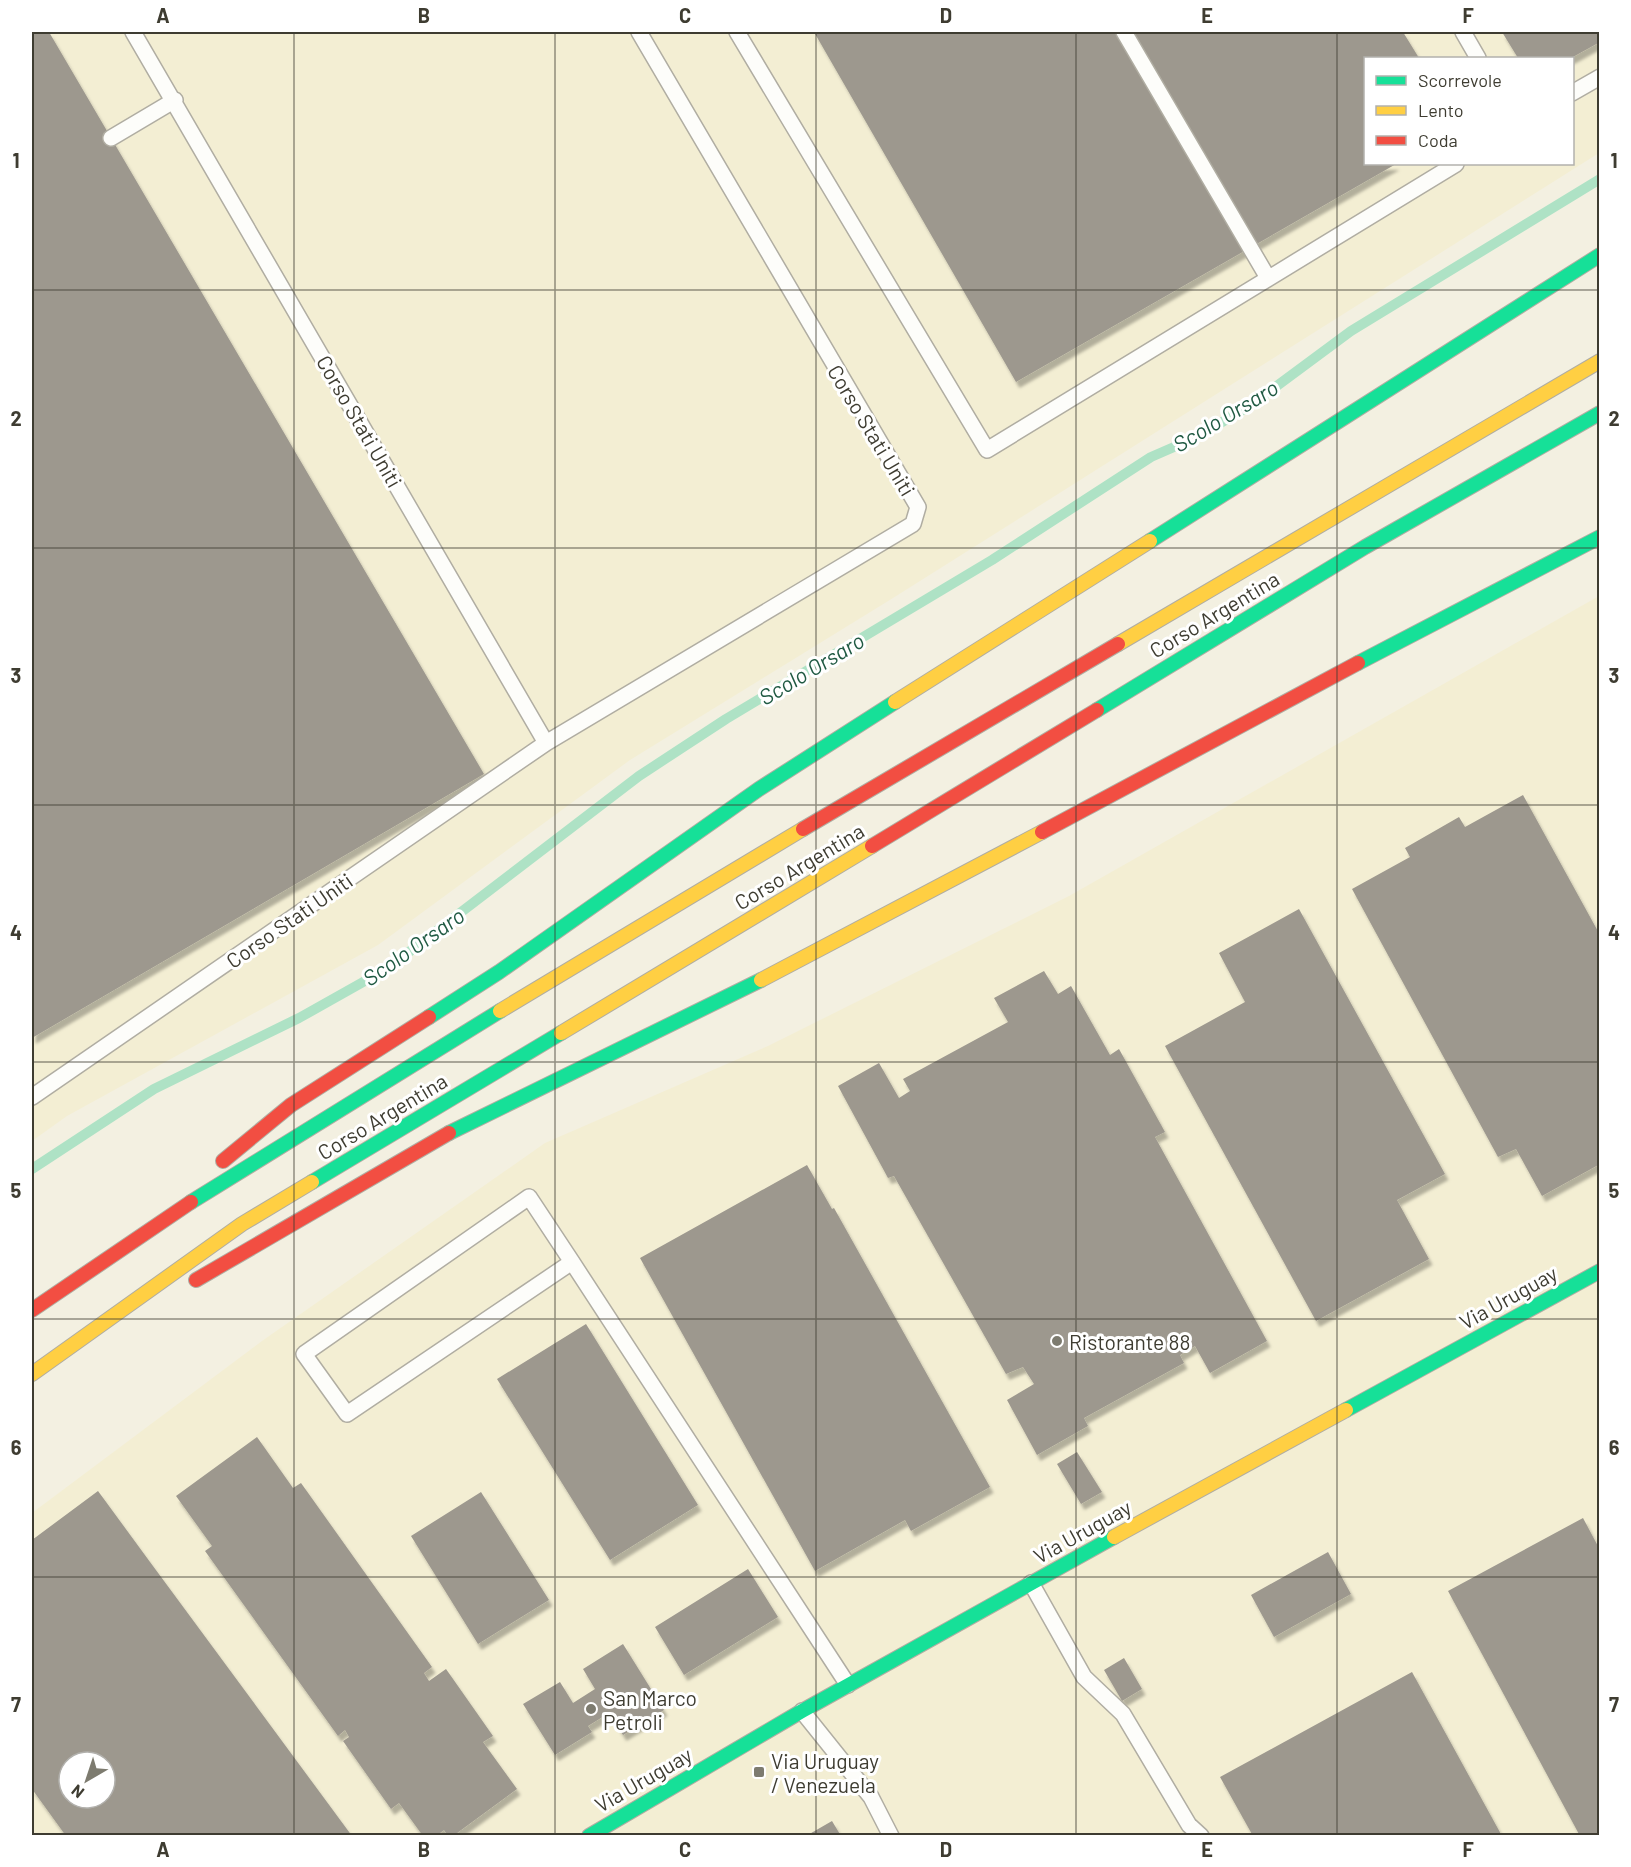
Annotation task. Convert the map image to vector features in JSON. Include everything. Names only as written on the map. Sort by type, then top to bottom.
[{"type":"main road","points":[[111,1254],[291,1105],[499,972],[759,789],[1599,255]]},
{"type":"main road","name":"Corso Argentina","points":[[32,1311],[111,1254],[520,998],[1599,361]]},
{"type":"main road","name":"Corso Argentina","points":[[32,1375],[242,1224],[856,856],[1365,546],[1599,413]]},
{"type":"main road","points":[[184,1287],[469,1121],[803,960],[1350,667],[1599,537]]},
{"type":"main road","name":"Via Uruguay","points":[[589,1836],[848,1685],[1599,1271]]},
{"type":"main road","points":[[32,1375],[154,1305]]},
{"type":"lane","name":"Corso Stati Uniti","points":[[133,32],[175,100],[546,743]]},
{"type":"lane","name":"Corso Stati Uniti","points":[[32,1097],[546,743],[913,524],[918,507],[639,32]]},
{"type":"lane","points":[[737,32],[987,450],[1454,165]]},
{"type":"lane","points":[[1124,32],[1268,278]]},
{"type":"lane","points":[[1463,32],[1477,57]]},
{"type":"lane","points":[[1574,92],[1599,77]]},
{"type":"lane","points":[[111,138],[175,100]]},
{"type":"lane","points":[[572,1262],[347,1414],[304,1354],[529,1197],[572,1262],[848,1685]]},
{"type":"lane","points":[[1031,1583],[1084,1677],[1123,1714],[1189,1825],[1201,1836]]},
{"type":"lane","points":[[802,1711],[871,1797],[891,1836]]},
{"type":"shaded area","points":[[32,32],[1599,32],[1599,153],[893,598],[630,760],[378,945],[67,1116],[32,1141]]},
{"type":"shaded area","points":[[1599,596],[1599,1835],[32,1836],[32,1513],[262,1341],[545,1143],[768,1046],[1069,896]]},
{"type":"building","points":[[32,32],[49,32],[484,774],[32,1038]]},
{"type":"building","points":[[814,32],[1403,32],[1418,57],[1364,57],[1364,165],[1394,165],[1016,382]]},
{"type":"building","points":[[1502,32],[1600,32],[1600,42],[1573,57],[1517,57]]},
{"type":"building","points":[[1523,795],[1600,935],[1600,1164],[1542,1196],[1516,1149],[1498,1157],[1352,889],[1410,857],[1405,848],[1459,817],[1465,827]]},
{"type":"building","points":[[1299,909],[1445,1174],[1397,1200],[1429,1259],[1316,1321],[1165,1046],[1245,1002],[1219,953]]},
{"type":"building","points":[[1044,971],[1058,994],[1071,986],[1110,1055],[1119,1049],[1165,1132],[1155,1137],[1267,1341],[1210,1373],[1195,1346],[1180,1355],[1184,1363],[1084,1418],[1088,1426],[1037,1455],[1007,1400],[1034,1384],[1023,1367],[1006,1374],[894,1176],[888,1178],[838,1086],[879,1063],[899,1098],[910,1091],[903,1079],[1008,1022],[994,998]]},
{"type":"building","points":[[807,1165],[832,1209],[834,1208],[990,1487],[911,1531],[905,1520],[815,1571],[640,1258]]},
{"type":"building","points":[[586,1324],[698,1505],[610,1560],[497,1379]]},
{"type":"building","points":[[257,1437],[293,1488],[301,1483],[432,1667],[424,1673],[429,1681],[446,1669],[493,1736],[483,1742],[517,1789],[453,1836],[448,1836],[444,1830],[436,1836],[423,1836],[399,1803],[391,1809],[343,1741],[349,1737],[345,1730],[338,1736],[205,1551],[212,1546],[176,1496]]},
{"type":"building","points":[[1077,1452],[1102,1492],[1081,1504],[1057,1464]]},
{"type":"building","points":[[98,1491],[352,1836],[66,1836],[32,1789],[32,1540]]},
{"type":"building","points":[[481,1492],[549,1600],[478,1644],[411,1536]]},
{"type":"building","points":[[1583,1518],[1600,1550],[1600,1836],[1580,1836],[1448,1591]]},
{"type":"building","points":[[1328,1552],[1351,1594],[1274,1637],[1251,1595]]},
{"type":"building","points":[[748,1569],[778,1617],[684,1675],[655,1627]]},
{"type":"building","points":[[623,1644],[664,1710],[623,1735],[609,1713],[588,1726],[592,1732],[555,1755],[523,1704],[560,1682],[573,1703],[595,1689],[583,1669]]},
{"type":"building","points":[[1124,1658],[1142,1689],[1122,1701],[1104,1670]]},
{"type":"building","points":[[1412,1672],[1502,1836],[1253,1836],[1220,1777]]},
{"type":"building","points":[[832,1821],[841,1836],[806,1836]]},
{"type":"waterway","name":"Scolo Orsaro","points":[[32,1169],[154,1089],[299,1018],[388,968],[639,776],[726,719],[992,560],[1151,457],[1197,437],[1251,405],[1351,331],[1600,179]]},
{"type":"traffic: fast","points":[[1150,541],[1600,255]]},
{"type":"traffic: fast","points":[[1097,710],[1365,547],[1600,413]]},
{"type":"traffic: fast","points":[[1358,663],[1600,537]]},
{"type":"traffic: fast","points":[[429,1017],[499,972],[759,789],[895,702]]},
{"type":"traffic: fast","points":[[449,1133],[761,980]]},
{"type":"traffic: fast","points":[[191,1202],[500,1011]]},
{"type":"traffic: fast","points":[[312,1182],[561,1033]]},
{"type":"traffic: fast","points":[[1346,1410],[1600,1271]]},
{"type":"traffic: fast","points":[[589,1836],[802,1711],[1114,1537]]},
{"type":"traffic: slow","points":[[1118,644],[1600,361]]},
{"type":"traffic: slow","points":[[895,702],[1150,541]]},
{"type":"traffic: slow","points":[[500,1011],[803,829]]},
{"type":"traffic: slow","points":[[761,980],[1042,832]]},
{"type":"traffic: slow","points":[[561,1033],[872,846]]},
{"type":"traffic: slow","points":[[32,1374],[242,1224],[312,1182]]},
{"type":"traffic: slow","points":[[1114,1537],[1346,1410]]},
{"type":"traffic: jam","points":[[803,829],[1118,644]]},
{"type":"traffic: jam","points":[[1042,832],[1358,663]]},
{"type":"traffic: jam","points":[[872,846],[1097,710]]},
{"type":"traffic: jam","points":[[223,1161],[291,1105],[429,1017]]},
{"type":"traffic: jam","points":[[196,1280],[449,1133]]},
{"type":"traffic: jam","points":[[32,1310],[191,1202]]},
{"type":"place","name":"Ristorante 88","points":[[1057,1341]]},
{"type":"place","name":"San Marco Petroli","points":[[591,1709]]},
{"type":"place","name":"Via Uruguay / Venezuela","points":[[759,1772]]}]
